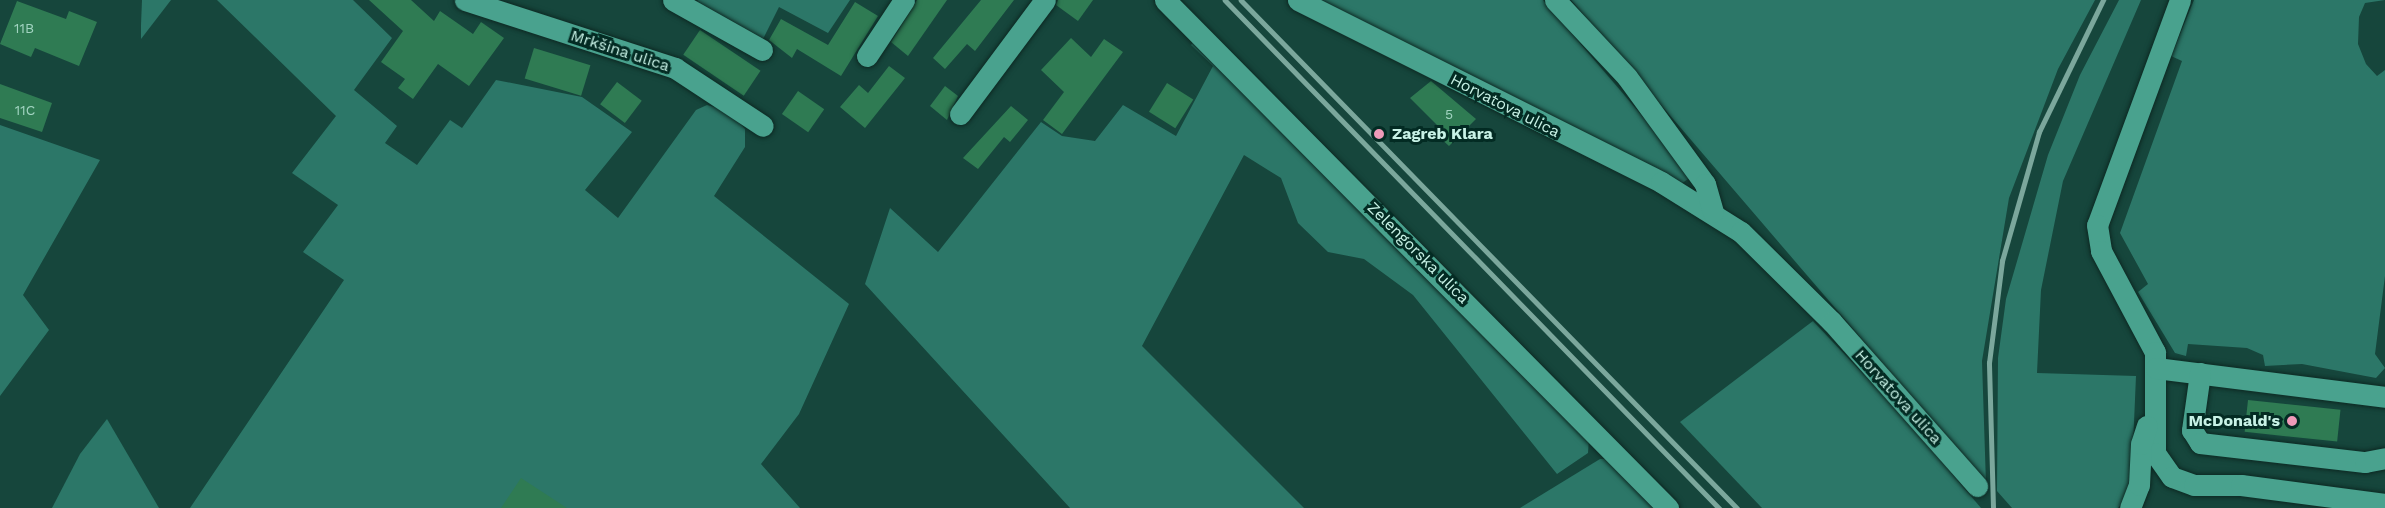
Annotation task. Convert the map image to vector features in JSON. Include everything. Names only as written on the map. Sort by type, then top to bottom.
[{"type":"street","name":"Mrkšina ulica","points":[[465,0],[675,69],[763,126]]},
{"type":"street","points":[[673,0],[762,50]]},
{"type":"street","points":[[867,56],[904,0]]},
{"type":"street","points":[[960,114],[1045,0]]},
{"type":"street","name":"Zelengorska ulica","points":[[1166,0],[1668,508]]},
{"type":"street","name":"Horvatova ulica","points":[[1298,0],[1713,212],[1784,271],[1977,486]]},
{"type":"street","points":[[1556,0],[1627,77],[1705,184],[1713,212]]},
{"type":"street","points":[[2180,0],[2097,225],[2101,251],[2155,352],[2155,453],[2172,477],[2194,485],[2241,485],[2383,504]]},
{"type":"street","points":[[2156,368],[2385,397]]},
{"type":"street","points":[[2200,373],[2192,430],[2200,443],[2365,462],[2385,458]]},
{"type":"street","points":[[2130,508],[2139,485],[2141,444],[2155,409]]},
{"type":"green space","points":[[142,0],[171,0],[141,39],[141,25]]},
{"type":"green space","points":[[217,0],[353,0],[392,38],[354,90],[397,126],[385,143],[417,165],[450,120],[462,128],[496,80],[582,97],[632,132],[585,190],[618,218],[696,110],[707,105],[729,111],[745,129],[745,147],[714,196],[849,304],[799,414],[761,464],[800,508],[190,508],[344,280],[303,252],[338,205],[292,173],[336,116]]},
{"type":"green space","points":[[698,0],[850,0],[828,33],[779,7],[762,41],[696,3]]},
{"type":"green space","points":[[1314,0],[1543,0],[1691,173],[1688,179],[1678,186]]},
{"type":"green space","points":[[1571,0],[2095,0],[2058,69],[2009,198],[1982,361],[1986,484]]},
{"type":"green space","points":[[2119,0],[2141,0],[2063,181],[2041,290],[2037,373],[2136,376],[2131,493],[2118,508],[2012,508],[1997,491],[1998,358],[2006,299],[2048,155],[2080,75]]},
{"type":"green space","points":[[2194,0],[2385,0],[2365,3],[2359,17],[2358,44],[2366,64],[2377,76],[2385,70],[2385,276],[2375,354],[2385,368],[2376,378],[2302,364],[2265,366],[2263,355],[2247,348],[2188,344],[2186,356],[2175,353],[2138,292],[2148,284],[2120,233],[2182,61],[2171,56]]},
{"type":"green space","points":[[1195,40],[1589,439],[1588,453],[1557,474],[1413,295],[1364,259],[1328,252],[1298,223],[1281,178],[1244,155],[1142,346],[1304,508],[1070,508],[865,284],[890,208],[938,252],[1041,122],[1062,136],[1095,141],[1123,105],[1176,136],[1213,66],[1191,45]]},
{"type":"green space","points":[[0,125],[100,160],[23,295],[49,330],[0,396]]},
{"type":"green space","points":[[1813,321],[1903,416],[1981,508],[1762,508],[1680,422]]},
{"type":"green space","points":[[107,419],[159,508],[52,508],[80,454]]},
{"type":"green space","points":[[1600,459],[1609,459],[1658,508],[1520,508]]},
{"type":"building","points":[[369,0],[411,0],[434,21],[440,11],[473,34],[481,22],[504,38],[469,86],[438,64],[413,99],[398,88],[405,79],[381,62],[403,31]]},
{"type":"building","points":[[917,0],[947,0],[908,56],[891,42]]},
{"type":"building","points":[[981,0],[1014,0],[975,51],[967,44],[945,69],[933,58]]},
{"type":"building","points":[[1058,0],[1093,0],[1078,21],[1056,5]]},
{"type":"building","points":[[17,1],[66,19],[69,11],[97,22],[79,66],[35,48],[31,57],[0,44]]},
{"type":"building","points":[[855,2],[878,16],[841,76],[797,49],[792,58],[769,40],[781,19],[828,45]]},
{"type":"building","points":[[700,30],[761,71],[744,96],[683,55]]},
{"type":"building","points":[[1071,38],[1091,57],[1104,39],[1123,52],[1062,134],[1043,120],[1064,92],[1041,70]]},
{"type":"building","points":[[534,48],[590,65],[581,96],[525,79]]},
{"type":"building","points":[[889,66],[905,78],[865,128],[840,107],[859,85],[868,93]]},
{"type":"building","points":[[1431,81],[1476,119],[1449,146],[1436,134],[1441,129],[1410,98]]},
{"type":"building","points":[[617,82],[642,101],[625,123],[600,104]]},
{"type":"building","points":[[1167,83],[1193,99],[1175,128],[1149,112]]},
{"type":"building","points":[[0,84],[52,103],[42,132],[0,118]]},
{"type":"building","points":[[945,86],[958,96],[947,120],[930,106]]},
{"type":"building","points":[[798,91],[824,109],[808,132],[782,114]]},
{"type":"building","points":[[1011,106],[1028,120],[1010,142],[1004,137],[978,169],[963,158]]},
{"type":"building","name":"McDonald's","points":[[2248,400],[2340,410],[2337,442],[2245,432]]},
{"type":"building","points":[[521,478],[567,508],[501,508]]},
{"type":"railway","points":[[1225,0],[1719,508]]},
{"type":"railway","points":[[1241,0],[1737,508]]},
{"type":"railway","points":[[1993,508],[1989,363],[2002,261],[2039,132],[2103,0]]},
{"type":"place","name":"Zagreb Klara","points":[[1379,134]]},
{"type":"place","name":"McDonald's","points":[[2292,421]]}]
